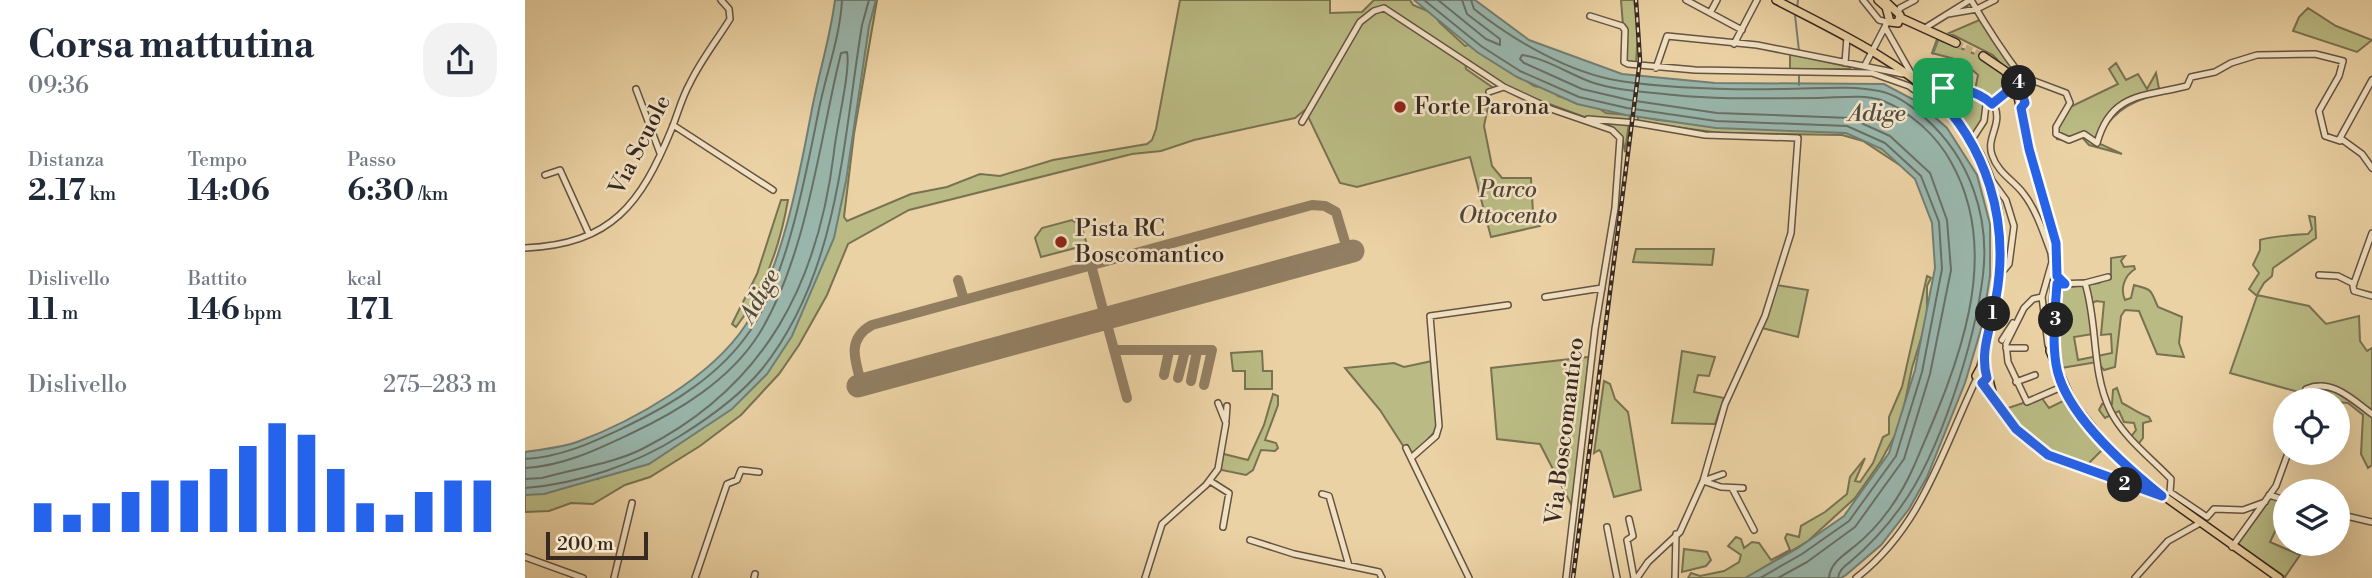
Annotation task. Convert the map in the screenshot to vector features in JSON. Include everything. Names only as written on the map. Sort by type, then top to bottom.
[{"type":"main road","points":[[1776,0],[1871,49],[1912,75],[1950,110],[1971,141],[1995,203],[2005,249],[1981,379],[2016,429],[2048,455],[2162,496]]},
{"type":"main road","points":[[1878,0],[1892,21],[1924,27],[1955,43]]},
{"type":"main road","points":[[1884,0],[1892,21]]},
{"type":"main road","points":[[1983,56],[1998,65],[2011,79],[2056,243],[2060,281],[2056,293],[2050,352],[2064,386],[2088,424],[2107,446],[2162,496],[2279,578]]},
{"type":"main road","points":[[2056,293],[2056,367]]},
{"type":"street","name":"Via Scuole","points":[[525,247],[551,246],[589,234],[619,219],[632,204],[660,153],[690,82],[730,19],[729,9],[721,0]]},
{"type":"street","points":[[1686,0],[1742,30]]},
{"type":"street","points":[[1710,13],[1717,0]]},
{"type":"street","points":[[1734,44],[1757,0]]},
{"type":"street","points":[[1863,0],[1879,20],[1892,21]]},
{"type":"street","points":[[1865,65],[1871,49],[1900,8],[1915,0]]},
{"type":"street","points":[[1924,27],[1971,0],[2020,79],[2025,103],[2021,108]]},
{"type":"street","points":[[1948,15],[1977,9],[1995,0]]},
{"type":"street","name":"Via Boscomantico","points":[[1302,122],[1360,22],[1384,8],[1504,87],[1551,109],[1612,130],[1620,138],[1615,208],[1602,288],[1566,578]]},
{"type":"street","points":[[1590,16],[1622,26],[1625,30],[1624,62],[1656,68],[1776,72],[1857,71],[1889,76],[1928,97],[1961,124]]},
{"type":"street","points":[[1892,21],[1912,75]]},
{"type":"street","points":[[1656,68],[1667,36],[1793,53],[1912,75]]},
{"type":"street","points":[[1845,63],[1847,37]]},
{"type":"street","points":[[2020,79],[2069,95],[2069,108],[2056,127],[2059,137],[2069,140],[2084,134],[2094,144],[2108,118],[2133,98],[2187,86],[2187,81],[2197,75],[2215,72],[2257,55],[2305,54],[2341,58],[2341,71],[2319,111],[2326,136],[2362,154],[2372,167]]},
{"type":"street","points":[[1971,141],[1985,121],[1989,104],[2020,79]]},
{"type":"street","points":[[2340,141],[2353,110],[2372,80]]},
{"type":"street","points":[[1489,92],[1504,87]]},
{"type":"street","points":[[1931,91],[1943,88],[1978,93],[1998,117],[1990,145],[1991,154],[2001,172],[2026,195],[2047,242],[2052,262],[2042,297],[2043,323],[2050,352]]},
{"type":"street","points":[[636,89],[660,153]]},
{"type":"street","points":[[1950,110],[1962,90]]},
{"type":"street","points":[[1585,120],[1629,122],[1705,135],[1798,138],[1791,233],[1766,316],[1724,404],[1703,481],[1676,534],[1636,578]]},
{"type":"street","points":[[673,125],[773,190]]},
{"type":"street","points":[[545,175],[560,170],[589,234]]},
{"type":"street","points":[[1985,172],[2007,200],[2014,226],[2005,249]]},
{"type":"street","points":[[1995,203],[2007,200]]},
{"type":"street","points":[[2372,233],[2354,284],[2354,291],[2372,296]]},
{"type":"street","points":[[2319,275],[2338,276],[2354,284]]},
{"type":"street","points":[[2060,281],[2085,283],[2108,277]]},
{"type":"street","points":[[2085,283],[2098,370],[2111,412],[2131,439],[2171,480],[2170,492],[2207,517],[2214,509],[2243,510],[2265,502]]},
{"type":"street","points":[[1545,297],[1602,288]]},
{"type":"street","points":[[2002,340],[2033,299],[2042,297]]},
{"type":"street","points":[[1411,458],[1436,436],[1439,426],[1430,316],[1508,305]]},
{"type":"street","points":[[2022,313],[2006,348],[2016,382],[2027,402],[2064,386]]},
{"type":"street","points":[[2043,323],[2053,322]]},
{"type":"street","points":[[2006,348],[2025,348]]},
{"type":"street","points":[[2016,382],[2035,375]]},
{"type":"street","points":[[1858,577],[1901,535],[1925,497],[1971,392],[1981,379]]},
{"type":"street","points":[[2313,388],[2332,388]]},
{"type":"street","points":[[2350,399],[2372,414]]},
{"type":"street","points":[[1218,403],[1226,423]]},
{"type":"street","points":[[1145,578],[1161,524],[1210,481],[1220,461],[1227,406]]},
{"type":"street","points":[[1406,448],[1469,578]]},
{"type":"street","points":[[2232,547],[2265,502],[2281,476],[2284,465]]},
{"type":"street","points":[[695,578],[727,484],[737,481],[741,470],[759,472]]},
{"type":"street","points":[[1703,481],[1723,474]]},
{"type":"street","points":[[1210,481],[1228,492]]},
{"type":"street","points":[[1703,481],[1743,488]]},
{"type":"street","points":[[1223,527],[1228,492],[1232,484]]},
{"type":"street","points":[[1732,488],[1754,530]]},
{"type":"street","points":[[1322,494],[1329,496],[1349,566]]},
{"type":"street","points":[[2269,495],[2273,496]]},
{"type":"street","points":[[614,578],[632,503]]},
{"type":"street","points":[[2350,517],[2372,523]]},
{"type":"street","points":[[1629,519],[1633,536],[1627,540],[1636,578]]},
{"type":"street","points":[[2135,578],[2160,548],[2200,523]]},
{"type":"street","points":[[1607,527],[1617,578]]},
{"type":"street","points":[[1675,578],[1676,534]]},
{"type":"street","points":[[1250,540],[1378,572],[1382,578]]},
{"type":"street","points":[[525,557],[583,578]]},
{"type":"green space","name":"Parco Ottocento","points":[[871,0],[877,0],[854,134],[844,217],[847,221],[911,194],[947,187],[980,174],[1000,176],[1053,160],[1147,144],[1152,140],[1156,129],[1180,0],[1330,0],[1330,13],[1362,12],[1374,0],[1410,0],[1413,5],[1435,14],[1439,22],[1465,46],[1472,44],[1534,86],[1550,89],[1558,96],[1595,106],[1606,113],[1630,115],[1625,152],[1622,136],[1611,127],[1509,89],[1465,60],[1466,69],[1492,87],[1484,126],[1492,166],[1502,178],[1531,178],[1533,212],[1539,215],[1540,226],[1491,237],[1470,157],[1357,187],[1340,183],[1305,110],[1295,118],[1194,140],[1161,151],[1132,154],[909,210],[848,244],[827,295],[799,345],[779,374],[741,415],[700,446],[650,477],[625,485],[593,504],[571,503],[549,511],[525,512],[525,492],[593,474],[598,479],[600,475],[716,413],[867,38]]},
{"type":"green space","points":[[1621,0],[1634,0],[1638,29],[1636,65],[1626,64]]},
{"type":"green space","points":[[2308,8],[2336,26],[2372,40],[2357,52],[2293,31],[2299,17]]},
{"type":"green space","points":[[1984,18],[2018,75],[2014,78],[1993,55],[1949,33]]},
{"type":"green space","points":[[1937,39],[1985,59],[2010,82],[1992,98],[1975,90],[1978,75],[1962,61],[1932,53]]},
{"type":"green space","points":[[1790,54],[1850,67],[1850,69],[1790,70]]},
{"type":"green space","points":[[2116,63],[2126,80],[2138,74],[2147,89],[2156,73],[2160,94],[2130,104],[2114,116],[2102,133],[2098,143],[2122,154],[2089,145],[2080,135],[2070,141],[2057,139],[2053,127],[2070,107],[2118,84],[2109,69]]},
{"type":"green space","points":[[1947,90],[1977,95],[1990,104],[1973,136],[1945,98]]},
{"type":"green space","points":[[1638,116],[1658,120],[1816,129],[1861,135],[1898,160],[1898,164],[1863,141],[1842,135],[1720,133],[1638,122]]},
{"type":"green space","points":[[781,200],[788,200],[776,251],[763,283],[736,327],[732,324],[757,274]]},
{"type":"green space","points":[[2309,216],[2315,217],[2316,238],[2273,268],[2272,276],[2257,295],[2309,306],[2326,324],[2359,316],[2360,341],[2367,351],[2372,348],[2372,410],[2350,396],[2350,388],[2323,383],[2311,384],[2307,388],[2284,388],[2230,373],[2257,296],[2249,289],[2259,273],[2253,265],[2260,250],[2260,240],[2308,234],[2312,229]]},
{"type":"green space","name":"Pista RC Boscomantico","points":[[1072,220],[1082,227],[1087,245],[1041,257],[1035,238],[1042,228]]},
{"type":"green space","points":[[1636,249],[1714,249],[1712,265],[1633,262]]},
{"type":"green space","points":[[2125,256],[2121,261],[2124,267],[2134,266],[2135,269],[2124,283],[2125,300],[2131,298],[2134,285],[2151,292],[2158,307],[2182,317],[2179,343],[2184,357],[2157,354],[2139,311],[2125,310],[2121,316],[2115,367],[2104,370],[2097,362],[2061,368],[2057,331],[2063,288],[2099,283],[2111,275],[2111,258]],"holes":[[[2096,301],[2104,302],[2101,335],[2111,334],[2112,353],[2078,360],[2074,337],[2093,334],[2090,305]]]},
{"type":"green space","points":[[1927,276],[1931,278],[1927,286],[1927,319],[1912,368],[1900,426],[1881,461],[1855,498],[1808,541],[1746,578],[1688,578],[1691,573],[1700,576],[1724,571],[1739,562],[1741,555],[1728,546],[1736,537],[1741,539],[1744,548],[1752,542],[1759,543],[1771,560],[1790,550],[1785,538],[1787,534],[1799,537],[1801,526],[1825,512],[1847,494],[1850,477],[1865,458],[1855,481],[1860,482],[1873,463],[1883,437],[1889,434],[1889,417],[1902,387]]},
{"type":"green space","points":[[1777,285],[1808,290],[1798,337],[1762,328]]},
{"type":"green space","points":[[1262,351],[1263,371],[1272,371],[1272,389],[1245,389],[1245,371],[1233,371],[1231,353]]},
{"type":"green space","points":[[1682,351],[1715,357],[1709,376],[1698,375],[1694,392],[1724,398],[1715,424],[1672,423]]},
{"type":"green space","points":[[1589,357],[1572,506],[1540,444],[1497,439],[1491,368]]},
{"type":"green space","points":[[1432,361],[1439,427],[1411,458],[1380,410],[1345,368],[1394,363],[1404,367]]},
{"type":"green space","points":[[1604,381],[1610,384],[1615,399],[1628,412],[1641,490],[1614,497],[1601,452],[1599,450],[1594,453]]},
{"type":"green space","points":[[2117,388],[2122,403],[2149,417],[2151,421],[2143,423],[2143,438],[2136,447],[2130,438],[2136,430],[2134,423],[2124,422],[2119,411],[2105,418],[2099,410],[2102,404],[2112,404],[2113,390]]},
{"type":"green space","points":[[1273,394],[1278,396],[1278,405],[1265,440],[1276,443],[1278,448],[1275,451],[1261,450],[1253,470],[1246,475],[1217,469],[1220,453],[1248,460],[1264,425]]},
{"type":"green space","points":[[2041,397],[2049,408],[2065,400],[2104,448],[2084,468],[2040,445],[2021,429],[2005,409]]},
{"type":"green space","points":[[2350,402],[2372,416],[2372,465],[2368,468],[2361,454],[2363,415],[2350,405]]},
{"type":"green space","points":[[2273,495],[2273,536],[2270,542],[2273,543],[2273,556],[2299,556],[2285,577],[2238,544]]},
{"type":"green space","points":[[1684,549],[1707,552],[1711,560],[1706,566],[1682,572]]},
{"type":"water","name":"Adige","points":[[835,0],[876,0],[869,26],[846,181],[834,238],[792,336],[767,374],[732,409],[649,464],[544,494],[525,495],[525,452],[577,442],[646,410],[692,380],[730,345],[745,326],[769,279],[787,224]]},
{"type":"water","name":"Adige","points":[[1414,0],[1475,0],[1529,40],[1622,74],[1715,83],[1884,84],[1918,102],[1947,128],[1977,175],[1990,224],[1990,276],[1982,326],[1965,383],[1927,477],[1909,509],[1881,545],[1846,575],[1841,578],[1745,578],[1798,548],[1844,516],[1889,453],[1915,370],[1935,268],[1932,223],[1915,179],[1882,149],[1846,133],[1716,128],[1626,115],[1577,104],[1517,77],[1477,52]]},
{"type":"waterway","points":[[1797,9],[1798,0]]},
{"type":"waterway","points":[[1795,15],[1799,51]]},
{"type":"waterway","points":[[1933,54],[1939,38]]},
{"type":"waterway","points":[[1799,75],[1799,85]]},
{"type":"taxiway","points":[[862,385],[855,359],[856,344],[858,337],[872,325],[1312,205],[1325,206],[1336,212],[1348,252]]},
{"type":"taxiway","points":[[1091,265],[1127,398]]},
{"type":"taxiway","points":[[958,280],[964,300]]},
{"type":"taxiway","points":[[1114,350],[1212,350],[1204,385]]},
{"type":"taxiway","points":[[1164,375],[1169,351]]},
{"type":"taxiway","points":[[1178,378],[1185,351]]},
{"type":"taxiway","points":[[1191,381],[1197,351]]},
{"type":"runway","points":[[858,386],[1353,251]]},
{"type":"tunnel","points":[[1956,43],[1983,56]]},
{"type":"railway","points":[[1573,578],[1640,60],[1636,0]]},
{"type":"place","name":"Forte Parona","points":[[1400,107]]},
{"type":"place","name":"Pista RC Boscomantico","points":[[1061,242]]},
{"type":"route","points":[[2019,82],[2025,103],[2021,108],[2029,149],[2056,243],[2057,276],[2065,284],[2057,284],[2056,367],[2072,402],[2088,424],[2107,446],[2162,496],[2155,496],[2063,463],[2048,455],[2016,429],[1982,383],[1986,382],[1987,378],[1985,352],[1999,283],[1999,228],[1992,192],[1976,150],[1955,116],[1931,91],[1943,88],[1974,92],[1992,104],[2002,93],[2019,82]]}]
